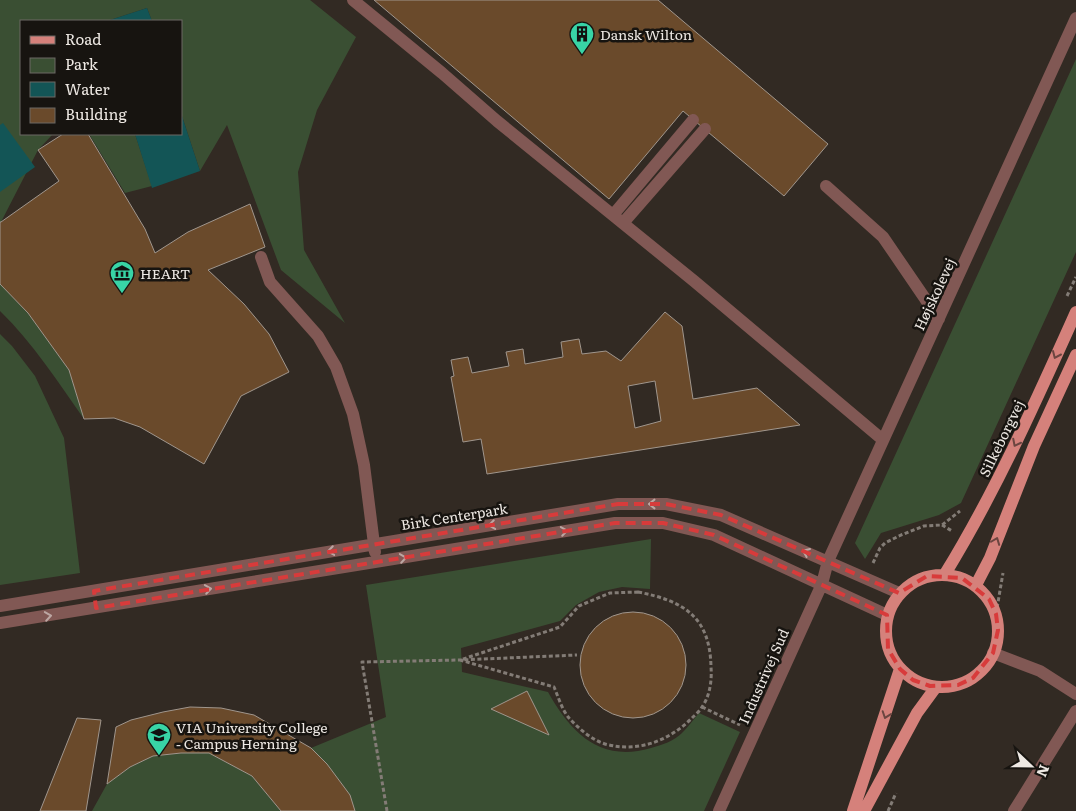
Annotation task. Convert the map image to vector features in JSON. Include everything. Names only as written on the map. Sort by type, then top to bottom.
[{"type":"main road","name":"Silkeborgvej","points":[[945,574],[963,545],[1019,438],[1076,312]]},
{"type":"main road","points":[[976,586],[993,550],[1034,446],[1076,355]]},
{"type":"main road","points":[[945,574],[962,578],[976,586],[989,599],[996,614],[998,630],[993,653],[986,666],[973,678],[958,685],[936,687],[913,680],[900,669],[888,649],[885,628],[887,615],[899,593],[912,583],[927,576],[945,574]]},
{"type":"main road","points":[[853,811],[900,669]]},
{"type":"main road","points":[[864,811],[917,713],[936,687]]},
{"type":"street","points":[[353,0],[497,121],[694,281],[883,440]]},
{"type":"street","name":"Højskolevej","points":[[822,584],[828,561],[1076,18]]},
{"type":"street","points":[[618,219],[693,120]]},
{"type":"street","points":[[618,219],[705,129]]},
{"type":"street","points":[[826,186],[883,237],[939,319]]},
{"type":"street","points":[[260,257],[270,282],[318,336],[336,367],[353,414],[364,465],[376,562]]},
{"type":"street","name":"Birk Centerpark","points":[[0,606],[618,504],[666,504],[721,515],[899,593]]},
{"type":"street","points":[[0,623],[615,523],[663,523],[714,535],[887,615]]},
{"type":"street","name":"Industrivej Sud","points":[[718,811],[822,584]]},
{"type":"street","points":[[94,591],[96,608]]},
{"type":"street","points":[[993,653],[1040,671],[1076,694]]},
{"type":"street","points":[[1014,811],[1076,711]]},
{"type":"path","points":[[866,579],[876,554],[885,544],[924,526],[942,525],[967,507]]},
{"type":"path","points":[[638,592],[662,597],[686,610],[704,628],[711,651],[712,682],[702,707],[680,730],[657,742],[630,748],[607,745],[588,735],[567,716],[554,687],[460,660],[560,627],[580,606],[610,593],[638,592]]},
{"type":"path","points":[[387,811],[362,662],[460,660],[577,654]]},
{"type":"path","points":[[702,707],[754,732]]},
{"type":"highlighted area","points":[[618,504],[666,504],[721,515],[899,593],[927,576],[962,578],[989,599],[996,614],[998,630],[993,653],[973,678],[958,685],[930,686],[913,680],[900,669],[888,649],[887,615],[714,535],[663,523],[615,523],[96,608],[94,591]]},
{"type":"green space","points":[[0,0],[310,0],[356,37],[317,110],[298,172],[304,250],[345,323],[281,270],[227,125],[200,171],[182,116],[182,20],[152,20],[147,8],[110,20],[20,20],[20,135],[52,135],[38,150],[0,222]]},
{"type":"green space","points":[[1076,59],[1076,252],[961,503],[939,515],[881,533],[865,559],[855,543]]},
{"type":"green space","points":[[90,135],[135,135],[152,186],[125,193]]},
{"type":"green space","points":[[0,284],[28,313],[69,370],[84,419],[34,349],[0,311]]},
{"type":"green space","points":[[0,334],[12,346],[35,376],[64,438],[80,573],[0,585]]},
{"type":"green space","points":[[651,539],[650,589],[622,587],[599,592],[576,605],[560,621],[461,648],[462,672],[548,692],[557,707],[577,732],[602,748],[633,752],[668,742],[682,733],[699,713],[740,732],[704,811],[355,811],[327,764],[311,748],[386,717],[366,585]]},
{"type":"green space","points":[[209,753],[252,776],[281,811],[92,811],[107,784],[130,767],[153,756]]},
{"type":"water","points":[[147,8],[152,20],[110,20]]},
{"type":"water","points":[[182,116],[200,171],[152,188],[135,135],[182,135]]},
{"type":"water","points":[[3,123],[35,167],[0,192],[0,125]]},
{"type":"building","name":"Dansk Wilton","points":[[374,0],[658,0],[828,144],[784,196],[683,111],[609,199]]},
{"type":"building","name":"HEART","points":[[61,135],[89,135],[145,229],[155,253],[188,232],[250,204],[265,247],[208,270],[244,304],[269,334],[289,372],[241,396],[204,464],[140,427],[114,418],[84,419],[69,370],[28,313],[0,284],[0,222],[59,181],[38,150]]},
{"type":"building","points":[[665,312],[682,326],[693,399],[757,388],[800,425],[487,474],[481,439],[463,442],[451,377],[454,376],[451,360],[468,357],[472,373],[509,366],[506,352],[523,349],[525,364],[563,357],[561,342],[579,339],[582,354],[606,351],[621,361]],"holes":[[[655,381],[661,421],[635,428],[628,386]]]},
{"type":"building","points":[[633,612],[653,616],[671,627],[682,645],[686,665],[682,685],[671,703],[653,714],[633,718],[613,714],[595,703],[584,685],[580,665],[584,645],[595,627],[613,616]]},
{"type":"building","points":[[527,691],[549,735],[491,709]]},
{"type":"building","points":[[190,707],[221,708],[254,715],[311,748],[327,764],[350,795],[355,811],[281,811],[252,776],[209,753],[153,756],[130,767],[107,784],[116,727],[131,720]]},
{"type":"building","points":[[77,718],[101,720],[86,811],[40,811]]},
{"type":"place","name":"Dansk Wilton","points":[[582,55]]},
{"type":"place","name":"HEART","points":[[122,294]]},
{"type":"place","name":"VIA University College - Campus Herning","points":[[159,756]]}]
